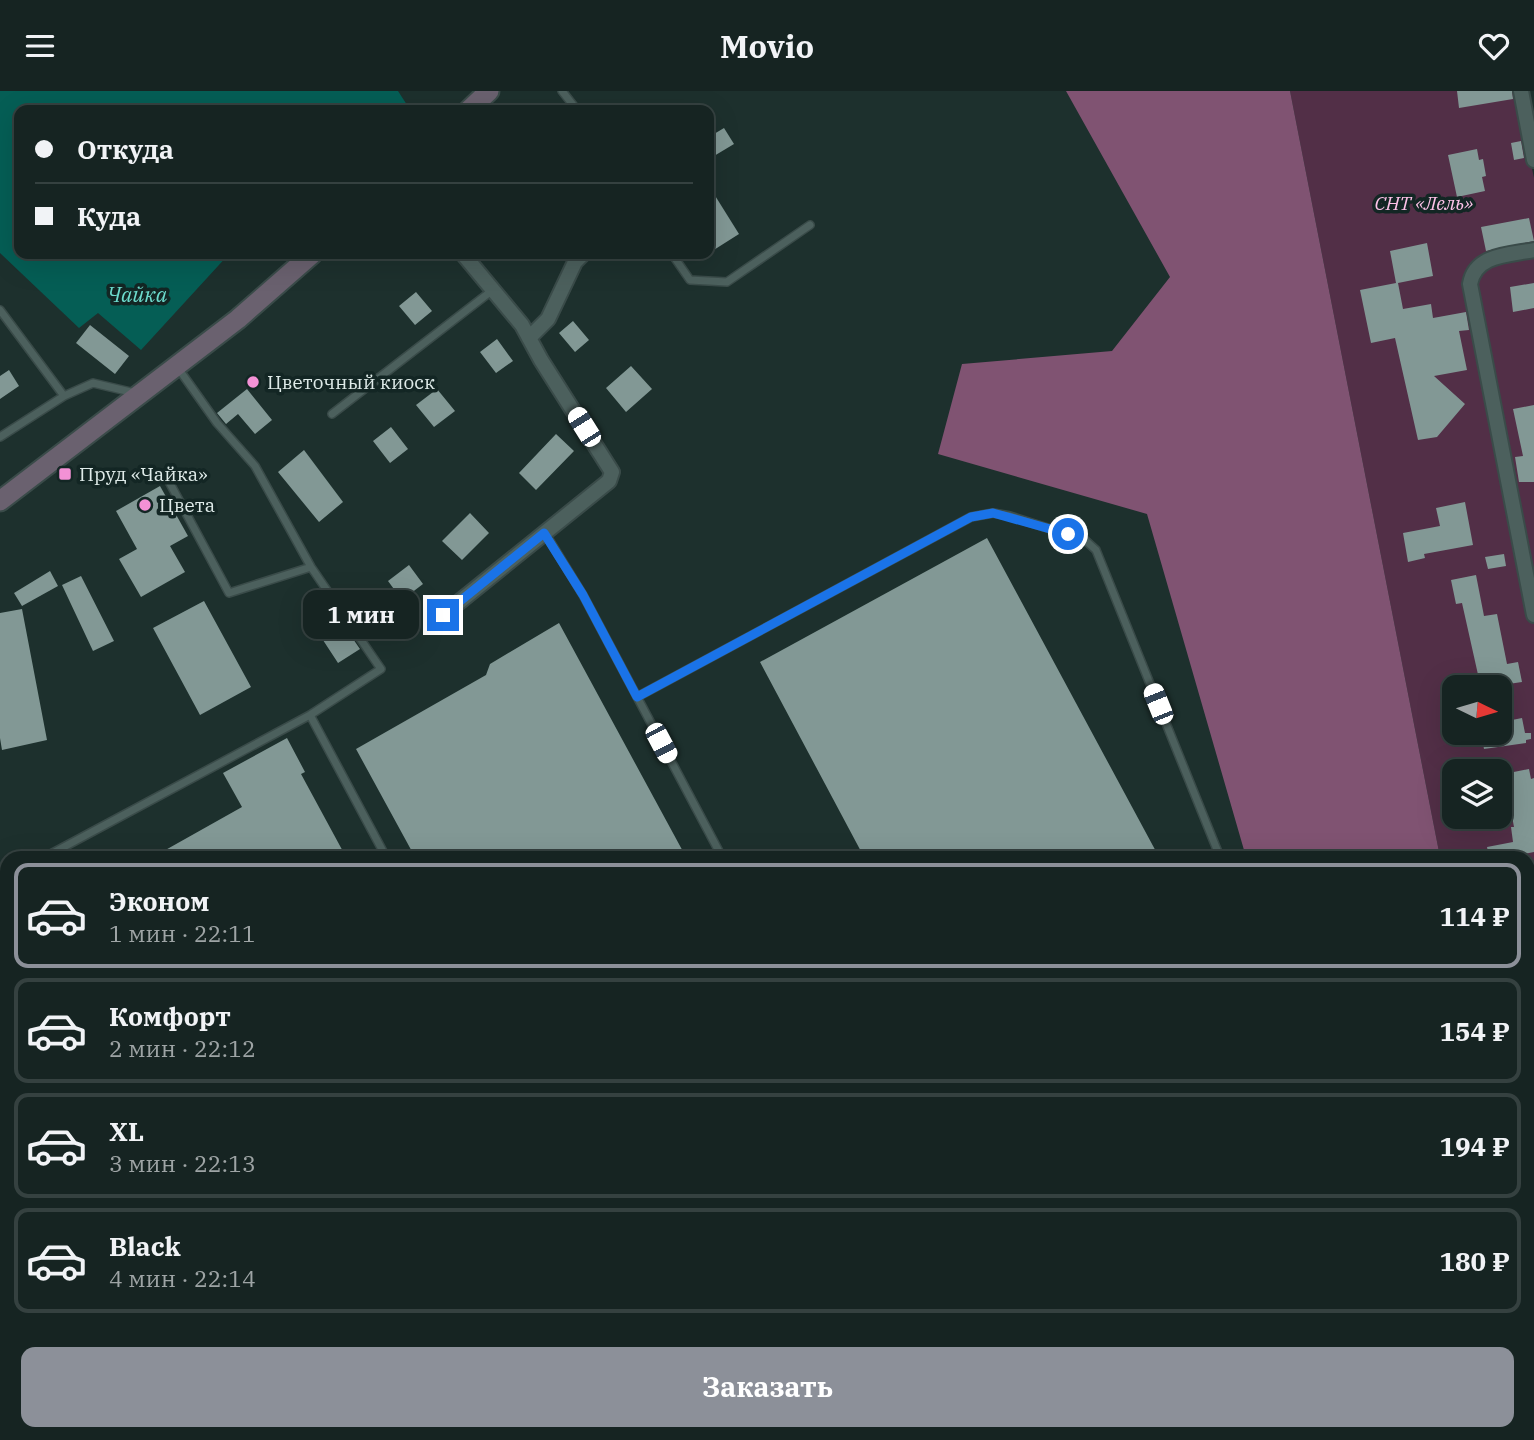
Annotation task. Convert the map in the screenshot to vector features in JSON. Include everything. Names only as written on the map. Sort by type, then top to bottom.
[{"type":"main road","points":[[474,105],[489,91]]},
{"type":"main road","points":[[0,501],[238,319],[306,259]]},
{"type":"street","points":[[1521,91],[1534,160]]},
{"type":"street","points":[[1534,250],[1483,261],[1472,273],[1470,284],[1534,615]]},
{"type":"street","points":[[443,615],[608,481],[612,472],[529,338],[494,289],[467,259]]},
{"type":"street","points":[[529,338],[548,319],[578,259]]},
{"type":"lane","points":[[562,91],[574,105]]},
{"type":"lane","points":[[675,259],[690,280],[727,282],[810,225]]},
{"type":"lane","points":[[332,414],[494,289]]},
{"type":"lane","points":[[0,310],[64,395]]},
{"type":"lane","points":[[56,851],[310,715],[381,669],[311,567],[255,466],[216,423],[176,366]]},
{"type":"lane","points":[[0,437],[64,395],[93,383],[139,394]]},
{"type":"lane","points":[[166,476],[229,593],[311,567]]},
{"type":"lane","points":[[637,697],[971,517],[993,513],[1010,516],[1085,540],[1096,550],[1218,851]]},
{"type":"lane","points":[[544,533],[583,595],[719,851]]},
{"type":"lane","points":[[310,715],[383,851]]},
{"type":"green space","name":"СНТ «Лель»","points":[[1290,91],[1516,91],[1534,178],[1534,851],[1439,851]]},
{"type":"shaded area","points":[[1066,91],[1290,91],[1439,851],[1244,851],[1147,514],[938,454],[962,364],[1112,351],[1170,277]]},
{"type":"water","name":"Чайка","points":[[0,91],[398,91],[407,105],[14,105],[14,259],[224,259],[141,350],[98,313],[79,328],[0,253]]},
{"type":"building","points":[[1457,91],[1512,91],[1513,99],[1459,108]]},
{"type":"building","points":[[724,128],[734,144],[714,156],[714,134]]},
{"type":"building","points":[[1521,141],[1524,158],[1514,160],[1511,143]]},
{"type":"building","points":[[1477,149],[1479,160],[1483,159],[1486,176],[1482,177],[1485,191],[1457,197],[1448,155]]},
{"type":"building","points":[[714,194],[739,234],[714,250]]},
{"type":"building","points":[[1529,218],[1534,241],[1486,251],[1481,227]]},
{"type":"building","points":[[1427,243],[1433,276],[1398,283],[1403,309],[1431,304],[1433,318],[1466,312],[1469,330],[1459,331],[1467,370],[1434,376],[1465,404],[1437,437],[1418,440],[1395,338],[1371,343],[1360,290],[1396,283],[1390,251]]},
{"type":"building","points":[[1534,283],[1534,308],[1513,312],[1510,287]]},
{"type":"building","points":[[416,292],[432,311],[415,325],[399,306]]},
{"type":"building","points":[[573,321],[589,340],[575,352],[559,333]]},
{"type":"building","points":[[90,325],[129,356],[115,374],[76,343]]},
{"type":"building","points":[[497,339],[513,361],[496,373],[480,352]]},
{"type":"building","points":[[631,366],[652,389],[626,412],[606,388]]},
{"type":"building","points":[[9,370],[19,386],[0,399],[0,376]]},
{"type":"building","points":[[247,389],[272,420],[255,434],[238,414],[226,424],[217,413]]},
{"type":"building","points":[[437,389],[455,411],[434,427],[416,405]]},
{"type":"building","points":[[1534,405],[1534,482],[1519,482],[1515,457],[1523,456],[1513,409]]},
{"type":"building","points":[[391,427],[408,449],[390,463],[373,441]]},
{"type":"building","points":[[556,434],[574,451],[536,490],[519,473]]},
{"type":"building","points":[[304,450],[343,502],[319,522],[278,472]]},
{"type":"building","points":[[160,486],[188,536],[170,546],[185,572],[141,597],[119,559],[137,549],[116,511]]},
{"type":"building","points":[[1465,502],[1473,545],[1424,554],[1425,558],[1408,562],[1403,533],[1440,526],[1436,508]]},
{"type":"building","points":[[470,513],[489,533],[462,560],[442,541]]},
{"type":"building","points":[[987,538],[1156,851],[861,851],[760,662]]},
{"type":"building","points":[[1504,554],[1506,566],[1488,569],[1485,557]]},
{"type":"building","points":[[409,565],[423,584],[402,600],[388,581]]},
{"type":"building","points":[[50,571],[58,586],[22,606],[14,593]]},
{"type":"building","points":[[1476,575],[1484,616],[1497,614],[1507,664],[1518,662],[1522,682],[1512,683],[1512,675],[1478,675],[1462,603],[1456,604],[1451,580]]},
{"type":"building","points":[[81,576],[114,641],[93,651],[62,585]]},
{"type":"building","points":[[322,594],[360,649],[338,663],[302,608]]},
{"type":"building","points":[[204,601],[251,687],[200,715],[153,628]]},
{"type":"building","points":[[22,609],[47,740],[2,750],[0,613]]},
{"type":"building","points":[[559,623],[683,851],[412,851],[356,749],[486,675],[490,664]]},
{"type":"building","points":[[1522,718],[1525,733],[1531,733],[1531,739],[1526,740],[1526,743],[1512,745],[1512,720]]},
{"type":"building","points":[[287,738],[305,772],[301,774],[343,851],[164,851],[242,807],[223,773]]},
{"type":"building","points":[[1483,745],[1512,745],[1484,749]]},
{"type":"building","points":[[1529,769],[1531,779],[1534,778],[1534,851],[1488,851],[1487,847],[1513,842],[1511,829],[1514,827],[1512,772]]},
{"type":"place","name":"Цветочный киоск","points":[[253,382]]},
{"type":"place","name":"Пруд «Чайка»","points":[[65,474]]},
{"type":"place","name":"Цвета","points":[[145,505]]},
{"type":"route","points":[[443,615],[544,533],[583,595],[637,697],[971,517],[993,513],[1068,534]]}]
